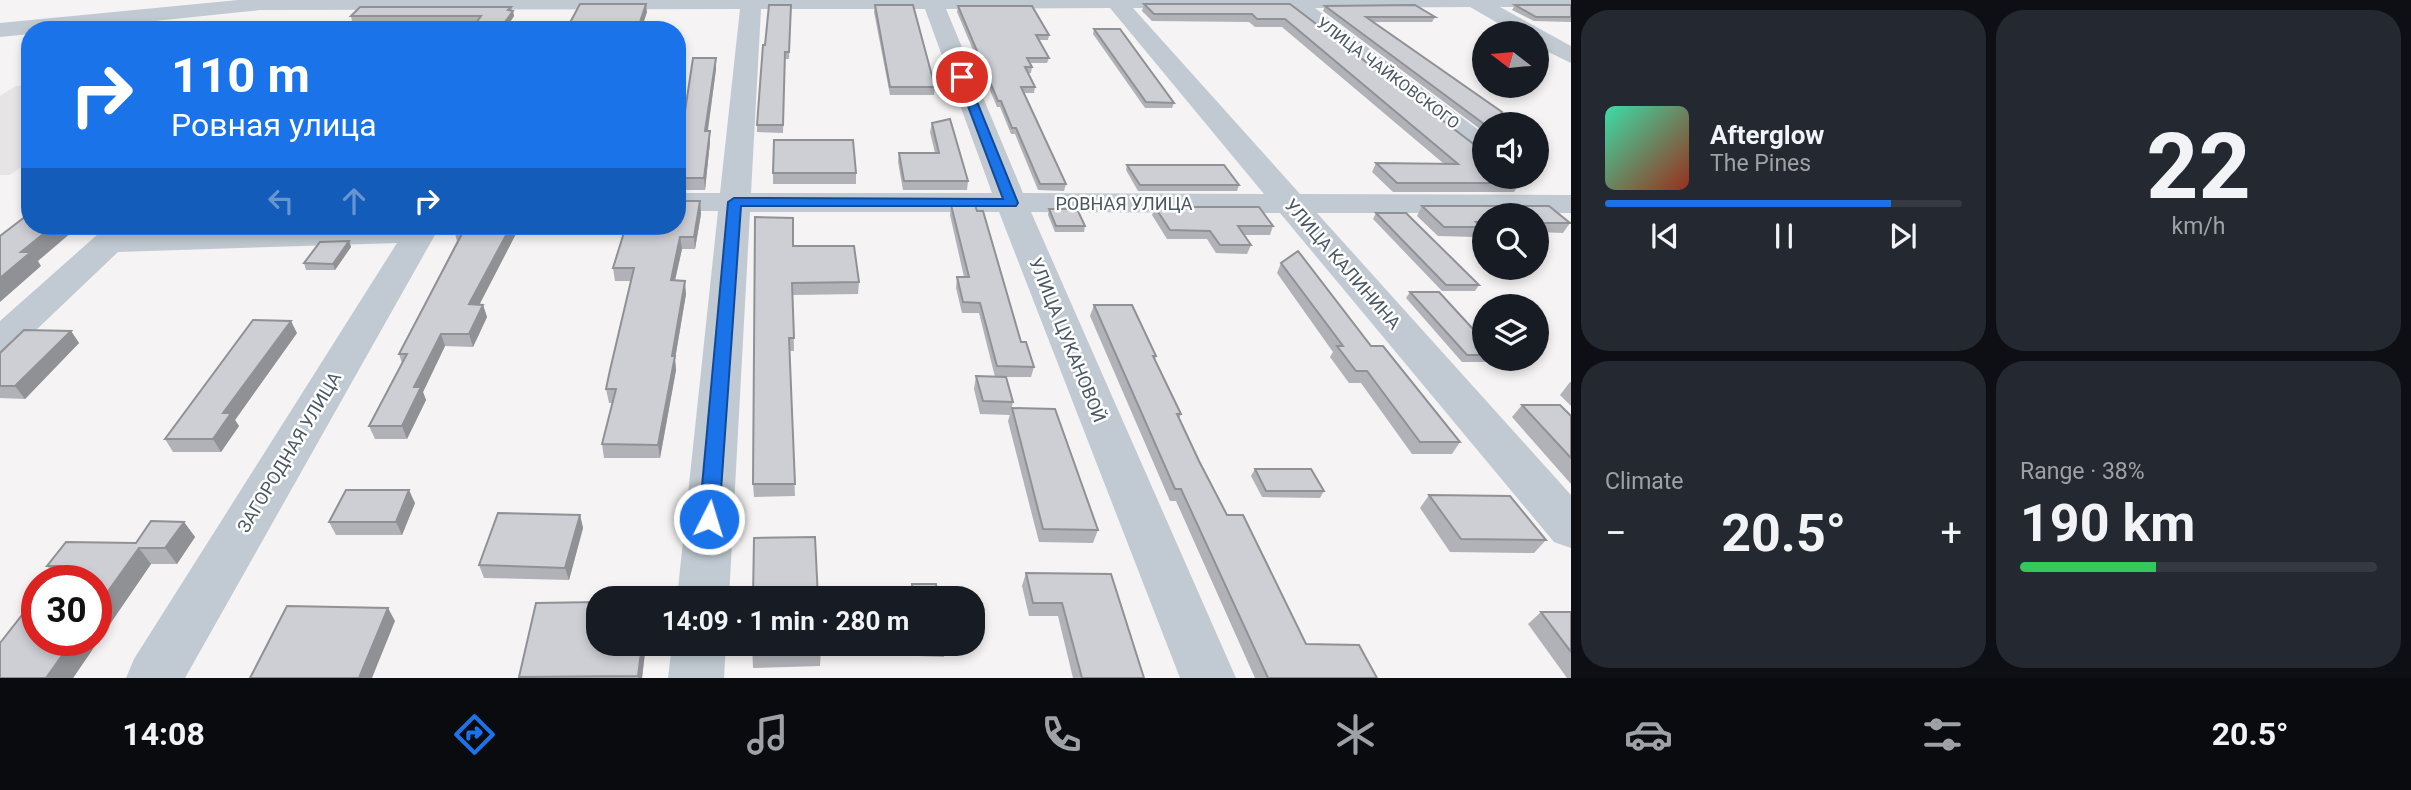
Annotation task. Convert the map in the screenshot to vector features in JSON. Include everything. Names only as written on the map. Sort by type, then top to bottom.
[{"type":"street","points":[[56,21],[87,0]]},
{"type":"street","points":[[1472,0],[1510,21]]},
{"type":"street","points":[[341,21],[363,1]]},
{"type":"street","points":[[546,21],[558,1]]},
{"type":"street","points":[[704,586],[751,1]]},
{"type":"street","name":"УЛИЦА ЦУКАНОВОЙ","points":[[932,1],[1011,203],[1208,678]]},
{"type":"street","name":"УЛИЦА КАЛИНИНА","points":[[1115,1],[1571,528]]},
{"type":"street","name":"УЛИЦА ЧАЙКОВСКОГО","points":[[1292,1],[1472,138]]},
{"type":"street","points":[[81,21],[262,2],[1571,1]]},
{"type":"street","points":[[0,30],[21,28]]},
{"type":"street","points":[[1549,43],[1571,56]]},
{"type":"street","points":[[1541,189],[1567,207]]},
{"type":"street","name":"РОВНАЯ УЛИЦА","points":[[686,202],[1567,207]]},
{"type":"street","points":[[0,342],[116,235]]},
{"type":"street","name":"ЗАГОРОДНАЯ УЛИЦА","points":[[154,678],[418,235]]},
{"type":"street","points":[[696,678],[698,656]]},
{"type":"shaded area","points":[[21,86],[21,167],[10,175],[0,175],[0,96]]},
{"type":"building","points":[[580,4],[646,4],[640,21],[571,21]]},
{"type":"building","points":[[1144,4],[1290,4],[1472,143],[1472,183],[1397,183],[1376,163],[1458,164],[1285,19],[1257,19],[1252,14],[1154,14]]},
{"type":"building","points":[[769,5],[791,5],[789,52],[785,52],[783,125],[757,125]]},
{"type":"building","points":[[875,5],[913,5],[935,87],[890,87]]},
{"type":"building","points":[[1415,5],[1435,17],[1366,17],[1472,91],[1472,98],[1482,98],[1502,112],[1472,112],[1472,115],[1325,6]]},
{"type":"building","points":[[1515,5],[1571,5],[1571,17],[1536,17]]},
{"type":"building","points":[[958,6],[1032,6],[1049,35],[1036,35],[1049,58],[1027,58],[1032,67],[1025,67],[1035,87],[1021,87],[1066,184],[1040,184],[1016,128],[1012,128],[1001,101],[998,101]]},
{"type":"building","points":[[360,7],[511,7],[508,10],[513,11],[506,21],[477,21],[481,16],[351,16]]},
{"type":"building","points":[[1094,29],[1120,29],[1174,103],[1146,102]]},
{"type":"building","points":[[693,58],[716,58],[705,131],[710,131],[704,178],[686,178],[686,104]]},
{"type":"building","points":[[950,119],[968,181],[904,181],[899,153],[939,153],[932,123]]},
{"type":"building","points":[[774,140],[853,140],[856,173],[773,173]]},
{"type":"building","points":[[1127,165],[1224,165],[1239,185],[1140,185]]},
{"type":"building","points":[[686,201],[700,201],[694,237],[680,237],[671,280],[685,281],[672,356],[675,356],[658,445],[602,444],[616,389],[606,389],[634,268],[613,268],[623,235],[686,235]]},
{"type":"building","points":[[951,205],[975,205],[977,211],[983,211],[1021,342],[1026,342],[1034,367],[997,366],[980,303],[963,302],[957,277],[969,277]]},
{"type":"building","points":[[1422,206],[1472,206],[1472,227],[1444,227]]},
{"type":"building","points":[[1549,206],[1570,223],[1549,223]]},
{"type":"building","points":[[1155,207],[1259,207],[1273,226],[1238,226],[1251,245],[1220,245],[1210,231],[1170,230]]},
{"type":"building","points":[[1049,209],[1077,209],[1085,226],[1056,226]]},
{"type":"building","points":[[1376,213],[1406,213],[1479,285],[1446,285]]},
{"type":"building","points":[[755,217],[793,218],[793,246],[854,246],[859,282],[792,283],[794,338],[789,338],[795,484],[753,484]]},
{"type":"building","points":[[21,220],[21,235],[42,235],[21,252],[31,252],[0,278],[0,236]]},
{"type":"building","points":[[461,235],[506,235],[469,304],[483,305],[469,334],[441,334],[414,387],[421,387],[402,426],[369,426],[407,354],[399,354]]},
{"type":"building","points":[[349,241],[333,264],[304,263],[320,242]]},
{"type":"building","points":[[1298,251],[1371,346],[1383,346],[1460,442],[1420,442],[1367,371],[1356,371],[1337,346],[1343,346],[1281,263]]},
{"type":"building","points":[[1410,292],[1439,292],[1472,328],[1472,355],[1467,355]]},
{"type":"building","points":[[1094,305],[1132,305],[1199,461],[1227,515],[1243,515],[1306,644],[1359,645],[1377,678],[1268,678],[1181,489],[1175,489]]},
{"type":"building","points":[[253,320],[291,321],[223,413],[231,413],[213,439],[165,439]]},
{"type":"building","points":[[24,330],[71,331],[15,386],[0,386],[0,353]]},
{"type":"building","points":[[976,376],[1006,377],[1013,402],[983,401]]},
{"type":"building","points":[[1522,405],[1560,405],[1571,416],[1571,458]]},
{"type":"building","points":[[1012,408],[1055,409],[1098,530],[1043,529]]},
{"type":"building","points":[[1255,469],[1311,469],[1324,491],[1266,491]]},
{"type":"building","points":[[346,490],[409,490],[396,522],[329,522]]},
{"type":"building","points":[[1429,495],[1510,496],[1546,540],[1461,539]]},
{"type":"building","points":[[498,513],[580,515],[565,568],[479,565]]},
{"type":"building","points":[[151,521],[184,522],[165,548],[139,548],[112,586],[112,565],[48,565],[66,542],[136,543]]},
{"type":"building","points":[[815,537],[817,586],[753,586],[754,538]]},
{"type":"building","points":[[1026,573],[1111,574],[1144,678],[1082,678],[1062,603],[1033,603]]},
{"type":"building","points":[[912,584],[936,586],[912,586]]},
{"type":"building","points":[[586,602],[586,656],[640,656],[638,676],[519,677],[536,603]]},
{"type":"building","points":[[287,606],[388,608],[359,678],[250,678]]},
{"type":"building","points":[[1541,612],[1571,612],[1571,652]]},
{"type":"building","points":[[21,616],[21,656],[62,656],[46,678],[0,678],[0,643]]},
{"type":"route","points":[[709,519],[734,202],[1011,203],[962,77]]}]
